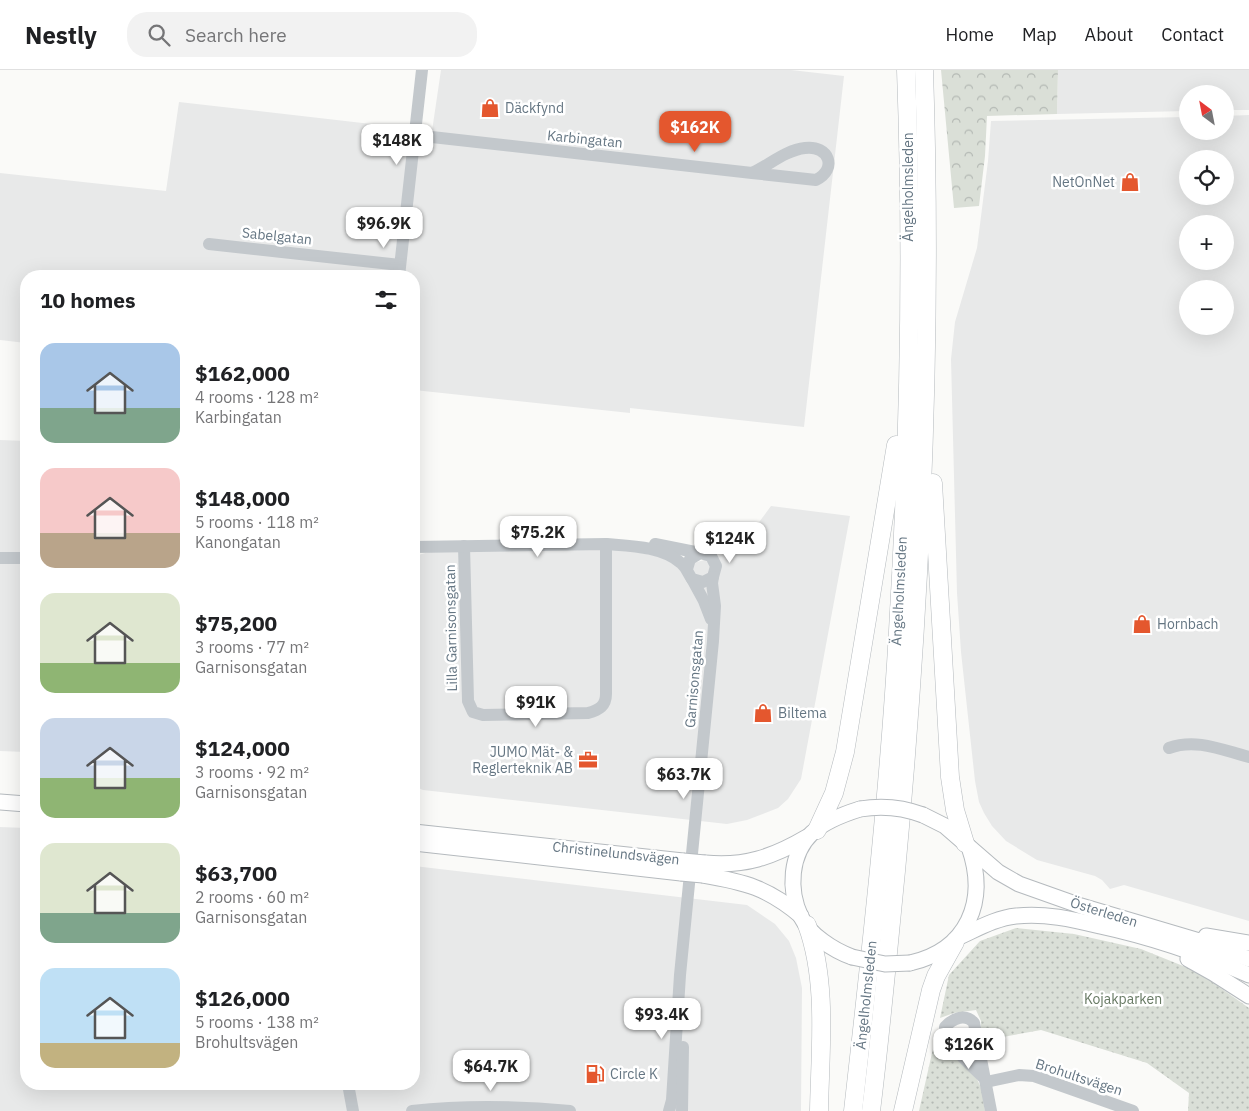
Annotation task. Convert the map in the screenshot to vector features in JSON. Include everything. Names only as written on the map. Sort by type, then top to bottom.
[{"type":"highway","name":"Ängelholmsleden","points":[[853,1111],[878,885],[898,631],[910,307],[906,70]]},
{"type":"highway","name":"Ängelholmsleden","points":[[871,1111],[890,938],[909,724],[919,574],[925,424],[926,336],[924,70]]},
{"type":"highway","points":[[926,336],[932,380],[934,520],[950,777],[955,810],[967,845]]},
{"type":"highway","points":[[814,832],[834,794],[845,752],[908,373]]},
{"type":"highway","points":[[804,921],[817,959],[820,991],[820,1111]]},
{"type":"highway","points":[[903,1111],[931,990],[936,976],[957,939]]},
{"type":"main road","points":[[0,792],[20,794]]},
{"type":"main road","points":[[0,802],[20,804]]},
{"type":"main road","points":[[887,806],[900,808],[923,815],[945,826],[967,845],[976,878],[977,895],[974,909],[957,939],[940,952],[910,963],[885,964],[852,957],[825,942],[804,921],[793,889],[794,870],[799,852],[814,832],[840,816],[860,809],[887,806]]},
{"type":"main road","points":[[420,827],[468,837]]},
{"type":"main road","name":"Christinelundsvägen","points":[[704,869],[756,860],[781,851],[814,832]]},
{"type":"main road","name":"Christinelundsvägen","points":[[420,833],[468,837],[682,867]]},
{"type":"main road","name":"Christinelundsvägen","points":[[420,844],[502,853],[704,869],[767,892],[786,903],[804,921]]},
{"type":"main road","name":"Österleden","points":[[967,845],[998,872],[1019,884],[1081,906],[1199,941],[1249,959]]},
{"type":"main road","points":[[420,849],[502,853]]},
{"type":"main road","name":"Österleden","points":[[957,939],[985,925],[1014,916],[1045,915],[1130,933],[1205,957],[1249,975]]},
{"type":"main road","points":[[1154,927],[1249,943]]},
{"type":"main road","points":[[1159,942],[1249,996]]},
{"type":"street","points":[[400,270],[422,70]]},
{"type":"street","name":"Karbingatan","points":[[414,135],[752,173],[816,180],[826,172],[829,160],[821,150],[804,148],[752,173]]},
{"type":"street","name":"Sabelgatan","points":[[210,244],[393,270]]},
{"type":"street","name":"Lilla Garnisonsgatan","points":[[464,546],[468,701],[473,712],[482,716],[588,713],[601,708],[605,703],[606,544]]},
{"type":"street","name":"Garnisonsgatan","points":[[420,547],[606,544],[635,546],[654,544],[711,556],[715,561],[716,566],[712,583],[715,606],[712,659],[680,975],[672,1100],[669,1111]]},
{"type":"street","name":"Garnisonsgatan","points":[[635,546],[672,557],[680,562],[690,574],[704,600],[713,624]]},
{"type":"street","name":"Garnisonsgatan","points":[[420,552],[441,547]]},
{"type":"street","points":[[700,553],[690,559],[690,574],[703,582],[713,577]]},
{"type":"street","points":[[0,558],[20,558]]},
{"type":"street","points":[[1169,748],[1181,743],[1194,743],[1249,757]]},
{"type":"street","name":"Garnisonsgatan","points":[[680,975],[684,1008],[682,1111]]},
{"type":"street","name":"Brohultsvägen","points":[[991,1111],[985,1080],[1019,1075],[1034,1076],[1133,1111]]},
{"type":"street","points":[[349,1090],[353,1111]]},
{"type":"street","points":[[412,1111],[471,1106],[513,1106],[570,1111]]},
{"type":"shaded area","points":[[441,70],[791,70],[844,76],[804,427],[630,408],[630,413],[420,391],[420,270],[20,270],[20,342],[0,340],[0,173],[166,191],[179,102],[432,131]]},
{"type":"shaded area","points":[[1058,70],[1249,70],[1249,110],[1234,110],[1234,85],[1179,85],[1179,111],[1057,114]]},
{"type":"shaded area","points":[[1249,115],[1249,921],[1124,885],[1110,889],[1102,880],[1095,876],[1037,860],[1006,841],[992,826],[979,802],[961,652],[957,593],[951,359],[955,322],[977,248],[991,121],[1179,117],[1179,140],[1234,140],[1234,116]]},
{"type":"shaded area","points":[[0,440],[20,441],[20,752],[0,751]]},
{"type":"shaded area","points":[[771,506],[850,516],[801,779],[788,799],[778,808],[747,820],[727,824],[420,789],[420,554],[441,549],[609,547],[694,563],[731,552],[748,537]]},
{"type":"shaded area","points":[[0,827],[20,828],[20,1090],[420,1090],[420,867],[747,905],[775,924],[789,941],[796,958],[802,988],[801,1111],[0,1111]]},
{"type":"green space","points":[[941,70],[1058,70],[1057,114],[987,116],[985,156],[979,206],[954,208]]},
{"type":"green space","name":"Kojakparken","points":[[1016,928],[1074,934],[1141,949],[1198,972],[1249,1008],[1249,1111],[1188,1111],[1189,1093],[1147,1063],[1041,1030],[980,1041],[981,1021],[976,1010],[954,1013],[940,1018],[949,975],[980,941]]},
{"type":"green space","points":[[936,1035],[977,1079],[982,1090],[985,1111],[919,1111]]},
{"type":"place","name":"Däckfynd","points":[[490,108]]},
{"type":"place","name":"NetOnNet","points":[[1130,182]]},
{"type":"place","name":"Hornbach","points":[[1142,624]]},
{"type":"place","name":"Biltema","points":[[763,713]]},
{"type":"place","name":"JUMO Mät- & Reglerteknik AB","points":[[588,760]]},
{"type":"place","name":"Circle K","points":[[595,1074]]}]
